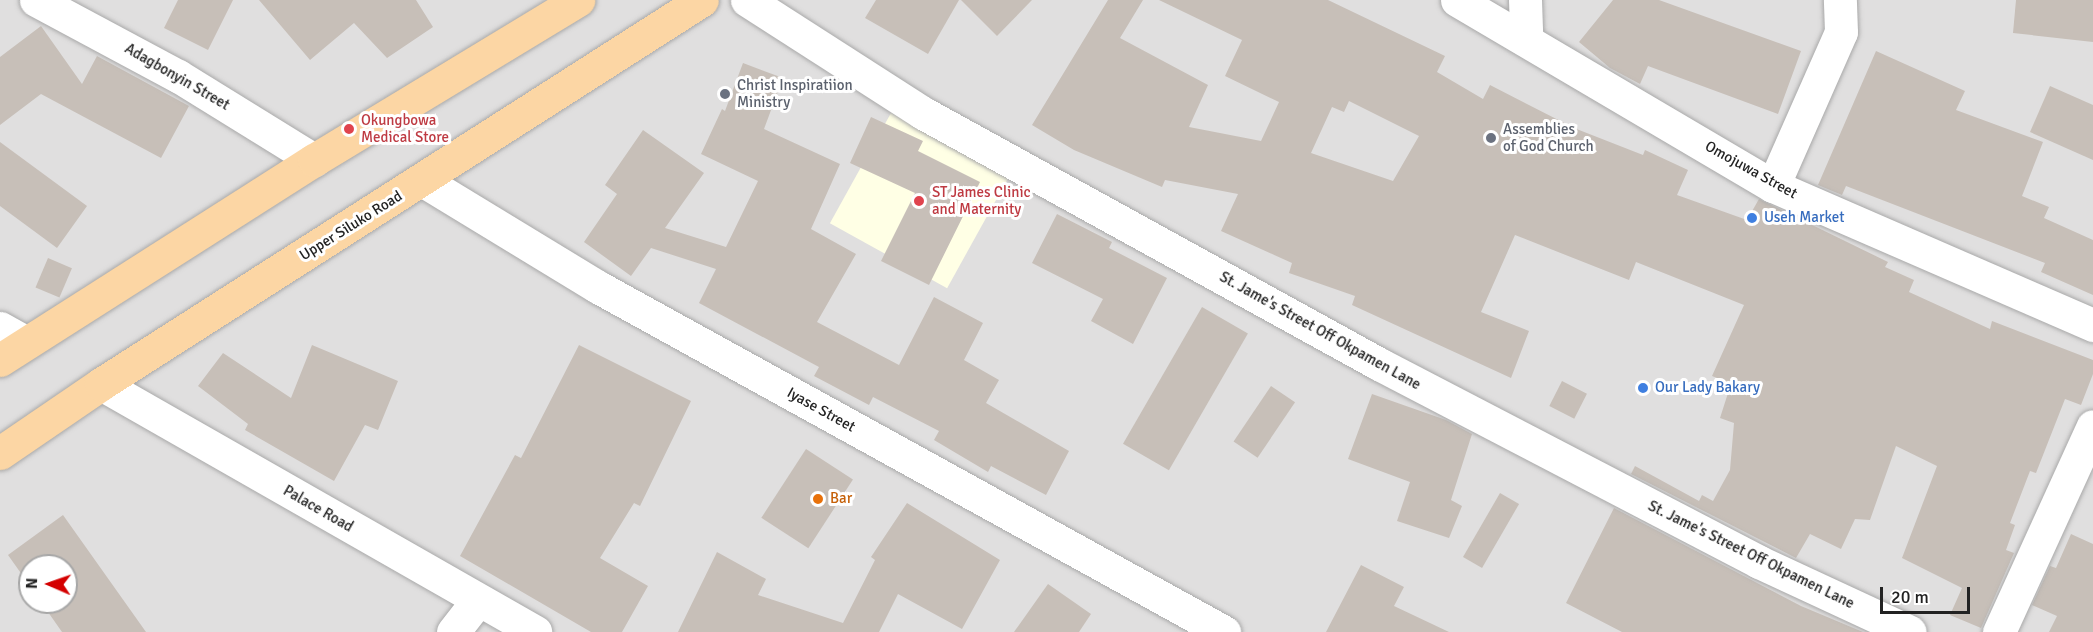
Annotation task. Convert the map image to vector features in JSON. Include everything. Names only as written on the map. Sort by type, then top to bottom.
[{"type":"main road","points":[[8,343],[578,0]]},
{"type":"main road","name":"Upper Siluko Road","points":[[0,453],[101,384],[702,0]]},
{"type":"street","name":"Adagbonyin Street","points":[[36,0],[178,76],[314,160]]},
{"type":"street","name":"St. Jame's Street Off Okpamen Lane","points":[[747,0],[923,113],[1368,358],[1759,562],[1910,632]]},
{"type":"street","name":"Omojuwa Street","points":[[1457,0],[1526,38],[1773,186],[2093,325]]},
{"type":"street","points":[[1525,0],[1526,38]]},
{"type":"street","points":[[1773,186],[1840,32],[1840,0]]},
{"type":"street","name":"Iyase Street","points":[[422,180],[598,287],[1224,632]]},
{"type":"street","name":"Palace Road","points":[[101,384],[477,601],[536,632]]},
{"type":"street","points":[[1999,632],[2093,426]]},
{"type":"street","points":[[453,632],[477,601]]},
{"type":"shaded area","points":[[0,0],[2093,0],[2093,632],[0,632]]},
{"type":"shaded area","name":"ST James Clinic and Maternity","points":[[891,113],[1008,178],[947,288],[830,223]]},
{"type":"building","points":[[178,0],[233,0],[208,50],[164,28]]},
{"type":"building","points":[[259,0],[416,0],[433,27],[387,58],[354,23],[310,60]]},
{"type":"building","points":[[876,0],[959,0],[928,54],[865,18]]},
{"type":"building","points":[[961,0],[1032,0],[997,36]]},
{"type":"building","points":[[1108,0],[1143,0],[1120,38],[1208,85],[1189,127],[1261,141],[1279,102],[1225,76],[1242,40],[1159,0],[1328,0],[1445,56],[1437,72],[1483,99],[1490,85],[1574,128],[1643,155],[1645,150],[1688,170],[1677,195],[1747,220],[1759,199],[1888,262],[1885,267],[1914,280],[1909,292],[1990,329],[1992,321],[2093,360],[2093,374],[2081,405],[2065,399],[2036,473],[2030,471],[2010,523],[2015,525],[2006,550],[2014,553],[1981,628],[1950,615],[1962,588],[1902,558],[1937,466],[1896,446],[1870,520],[1855,519],[1841,549],[1810,534],[1796,558],[1631,474],[1635,466],[1699,501],[1702,495],[1713,501],[1730,470],[1734,423],[1720,418],[1728,393],[1714,386],[1717,378],[1712,376],[1744,305],[1636,262],[1629,280],[1515,235],[1481,312],[1529,331],[1511,378],[1352,305],[1355,296],[1289,273],[1292,263],[1221,231],[1238,194],[1165,180],[1162,187],[1074,150],[1032,125]],"holes":[[[1349,101],[1419,136],[1393,181],[1311,153],[1332,107],[1344,112]]]},
{"type":"building","points":[[1613,0],[1659,0],[1801,51],[1778,114],[1648,66],[1640,84],[1610,68],[1579,42]]},
{"type":"building","points":[[2016,0],[2093,0],[2093,42],[2013,33]]},
{"type":"building","points":[[41,26],[82,84],[97,56],[189,106],[161,158],[41,94],[0,125],[0,57]]},
{"type":"building","points":[[1876,51],[1965,91],[1956,110],[2043,142],[2022,196],[2049,207],[2044,218],[2093,240],[2093,295],[2041,272],[2045,263],[1846,186],[1842,195],[1818,185]]},
{"type":"building","points":[[743,63],[783,78],[764,129],[840,164],[811,229],[856,254],[817,322],[899,365],[934,297],[983,323],[964,360],[999,380],[986,403],[1069,451],[1046,495],[991,466],[988,472],[934,440],[939,431],[873,397],[869,405],[814,376],[819,367],[699,303],[716,269],[651,248],[631,276],[584,242],[617,194],[605,185],[643,130],[704,173],[665,228],[726,247],[758,181],[701,154],[722,109],[725,111]]},
{"type":"building","points":[[2050,86],[2093,105],[2093,160],[2030,132]]},
{"type":"building","points":[[871,117],[923,141],[918,151],[980,182],[929,285],[881,261],[915,193],[850,163]]},
{"type":"building","points":[[0,142],[87,206],[57,248],[0,206]]},
{"type":"building","points":[[1057,214],[1112,242],[1109,248],[1167,278],[1133,344],[1091,321],[1103,299],[1032,263]]},
{"type":"building","points":[[48,258],[72,268],[59,298],[35,287]]},
{"type":"building","points":[[1202,307],[1248,334],[1169,470],[1123,444]]},
{"type":"building","points":[[312,345],[398,381],[378,430],[365,425],[334,481],[245,430],[248,424],[198,386],[223,353],[291,398]]},
{"type":"building","points":[[579,345],[691,401],[640,506],[634,503],[600,558],[648,586],[622,632],[591,632],[460,556],[515,455],[521,458]]},
{"type":"building","points":[[1562,381],[1587,394],[1574,419],[1549,406]]},
{"type":"building","points":[[1271,386],[1295,402],[1258,458],[1234,442]]},
{"type":"building","points":[[1372,394],[1446,420],[1472,434],[1451,500],[1462,506],[1449,538],[1397,521],[1410,482],[1348,459]]},
{"type":"building","points":[[806,449],[853,479],[808,548],[761,518]]},
{"type":"building","points":[[1500,493],[1519,504],[1482,568],[1463,557]]},
{"type":"building","points":[[907,503],[1000,560],[962,629],[898,594],[879,632],[678,632],[717,552],[766,579],[758,595],[843,623],[875,560],[871,557]]},
{"type":"building","points":[[1614,508],[1801,606],[1863,632],[1622,632],[1566,603]]},
{"type":"building","points":[[63,515],[146,632],[62,632],[49,614],[78,614],[78,554],[18,554],[18,569],[8,555]]},
{"type":"building","points":[[2071,534],[2093,544],[2093,632],[2049,632],[2057,616],[2032,605],[2050,566],[2056,568]]},
{"type":"building","points":[[1361,565],[1404,587],[1394,606],[1449,632],[1326,632]]},
{"type":"building","points":[[1048,584],[1091,614],[1079,632],[1014,632]]},
{"type":"place","name":"Christ Inspiratiion Ministry","points":[[725,94]]},
{"type":"place","name":"Okungbowa Medical Store","points":[[349,129]]},
{"type":"place","name":"Assemblies of God Church","points":[[1491,138]]},
{"type":"place","name":"ST James Clinic and Maternity","points":[[919,201]]},
{"type":"place","name":"Useh Market","points":[[1752,218]]},
{"type":"place","name":"Our Lady Bakary","points":[[1643,388]]},
{"type":"place","name":"Bar","points":[[818,499]]}]
